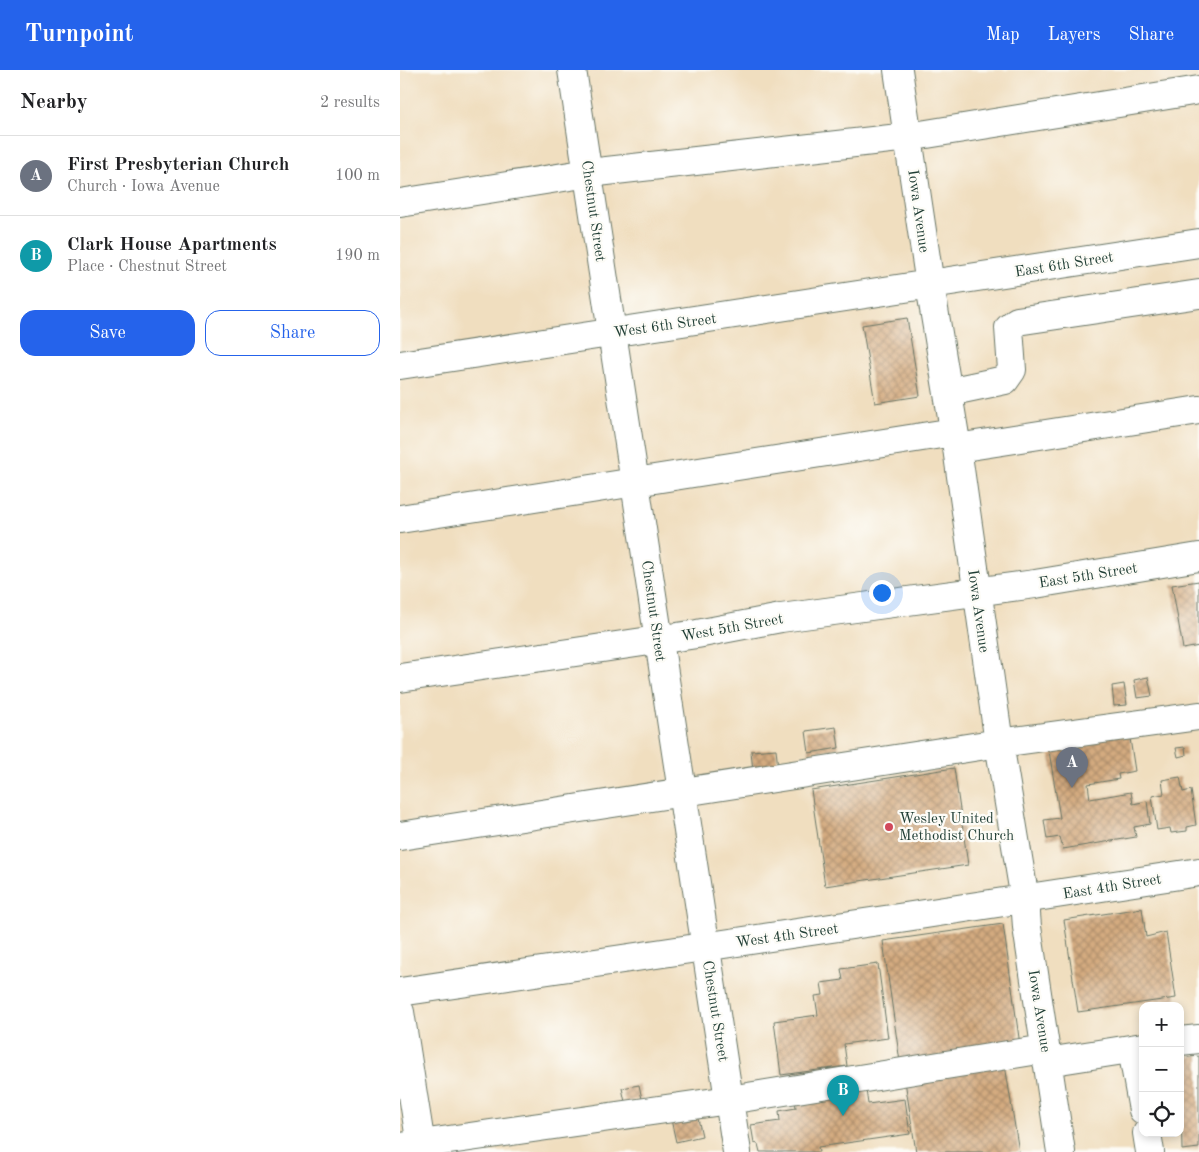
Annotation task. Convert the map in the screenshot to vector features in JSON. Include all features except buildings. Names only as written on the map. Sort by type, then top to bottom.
[{"type":"street","name":"Chestnut Street","points":[[572,70],[590,172],[611,332],[636,482],[681,791],[737,1152]]},
{"type":"street","name":"Iowa Avenue","points":[[898,70],[930,285],[956,440],[976,592],[1025,900],[1027,927],[1061,1152]]},
{"type":"street","points":[[400,203],[590,172],[908,137],[1199,90]]},
{"type":"street","name":"East 6th Street","points":[[930,285],[1199,243]]},
{"type":"street","name":"West 6th Street","points":[[400,365],[930,285]]},
{"type":"street","points":[[948,392],[1005,380],[1012,370],[1008,328],[1017,321],[1199,294]]},
{"type":"street","points":[[400,518],[636,482],[1199,410]]},
{"type":"street","name":"East 5th Street","points":[[976,592],[1199,557]]},
{"type":"street","name":"West 5th Street","points":[[400,678],[697,634],[781,618],[976,592]]},
{"type":"street","points":[[400,836],[999,743],[1199,716]]},
{"type":"street","name":"East 4th Street","points":[[1025,900],[1199,872]]},
{"type":"street","name":"West 4th Street","points":[[400,992],[1025,900]]},
{"type":"street","points":[[400,1012],[414,1147],[729,1100],[1046,1056],[1137,1048],[1141,1092]]},
{"type":"street","points":[[1184,1040],[1199,1038]]},
{"type":"street","points":[[1148,1137],[1150,1152]]},
{"type":"place","name":"First Presbyterian Church","points":[[1072,788]]},
{"type":"place","name":"Wesley United Methodist Church","points":[[889,827]]},
{"type":"place","name":"Clark House Apartments","points":[[843,1116]]}]
